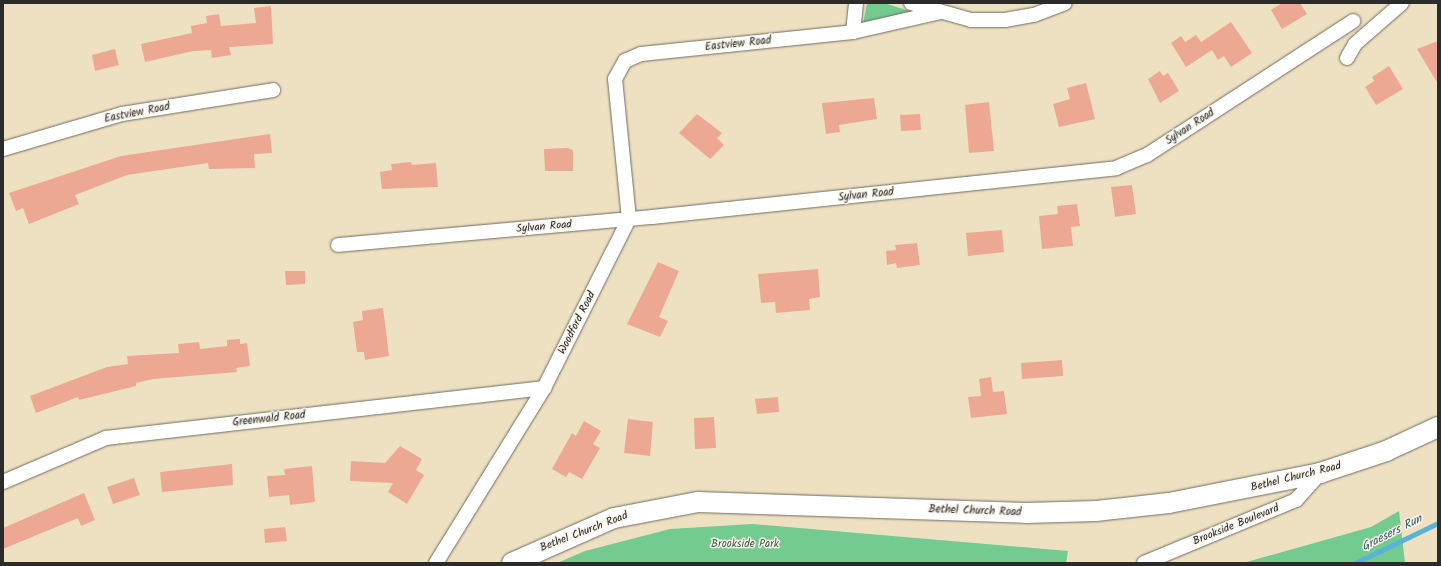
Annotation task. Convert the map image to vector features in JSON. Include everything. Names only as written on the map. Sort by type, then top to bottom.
[{"type":"street","points":[[853,32],[856,3]]},
{"type":"street","points":[[911,3],[971,20],[1005,20],[1034,15],[1065,3]]},
{"type":"street","points":[[1347,58],[1355,44],[1402,3]]},
{"type":"street","name":"Eastview Road","points":[[629,219],[615,79],[625,61],[641,54],[853,32],[940,12]]},
{"type":"street","name":"Sylvan Road","points":[[338,245],[629,219],[1077,174],[1130,164],[1353,20]]},
{"type":"street","name":"Eastview Road","points":[[3,149],[122,114],[273,90]]},
{"type":"street","name":"Woodford Road","points":[[436,563],[544,388],[629,219]]},
{"type":"street","name":"Greenwald Road","points":[[3,482],[106,438],[544,388]]},
{"type":"street","name":"Bethel Church Road","points":[[512,563],[614,518],[698,502],[1096,512],[1169,503],[1320,473],[1386,451],[1438,427]]},
{"type":"street","name":"Brookside Boulevard","points":[[1144,563],[1296,500],[1320,473]]},
{"type":"green space","points":[[867,3],[884,3],[916,13],[863,24]]},
{"type":"green space","points":[[1399,511],[1405,563],[1243,563],[1371,527]]},
{"type":"green space","name":"Brookside Park","points":[[752,524],[1068,551],[1066,563],[557,563],[585,551],[670,529]]},
{"type":"building","points":[[1282,3],[1300,3],[1307,14],[1282,29],[1271,10]]},
{"type":"building","points":[[271,6],[273,44],[229,47],[231,55],[212,58],[211,50],[193,51],[145,62],[141,44],[192,33],[191,26],[207,23],[206,16],[219,14],[221,26],[256,23],[254,8]]},
{"type":"building","points":[[1231,22],[1252,53],[1231,67],[1224,56],[1218,60],[1212,50],[1186,67],[1171,43],[1181,36],[1185,42],[1196,35],[1201,42]]},
{"type":"building","points":[[1438,41],[1438,84],[1417,49]]},
{"type":"building","points":[[115,49],[119,65],[95,71],[92,55]]},
{"type":"building","points":[[1389,66],[1403,89],[1376,105],[1365,87],[1374,81],[1372,77]]},
{"type":"building","points":[[1160,71],[1163,76],[1168,73],[1179,91],[1160,103],[1148,79]]},
{"type":"building","points":[[1086,83],[1095,119],[1059,127],[1053,104],[1070,99],[1067,88]]},
{"type":"building","points":[[874,98],[877,119],[839,125],[840,132],[826,134],[822,103]]},
{"type":"building","points":[[989,102],[994,151],[969,153],[965,105]]},
{"type":"building","points":[[697,114],[722,133],[717,138],[724,145],[710,159],[679,133]]},
{"type":"building","points":[[920,114],[921,130],[901,131],[900,115]]},
{"type":"building","points":[[270,134],[272,153],[254,154],[255,168],[209,169],[208,163],[127,175],[75,195],[79,204],[29,224],[23,208],[16,211],[9,193],[121,156]]},
{"type":"building","points":[[567,148],[573,150],[573,171],[545,171],[544,149]]},
{"type":"building","points":[[411,162],[412,165],[436,163],[438,187],[382,189],[380,172],[392,170],[391,164]]},
{"type":"building","points":[[1132,185],[1136,214],[1115,217],[1111,187]]},
{"type":"building","points":[[1077,204],[1080,226],[1071,227],[1073,246],[1042,249],[1039,216],[1058,214],[1057,206]]},
{"type":"building","points":[[1002,230],[1004,252],[968,256],[966,233]]},
{"type":"building","points":[[917,243],[920,265],[897,268],[896,263],[887,265],[886,251],[896,250],[895,245]]},
{"type":"building","points":[[658,262],[679,271],[659,317],[668,321],[660,337],[627,324]]},
{"type":"building","points":[[818,269],[820,297],[809,299],[810,310],[776,313],[775,302],[761,303],[758,274]]},
{"type":"building","points":[[285,271],[305,271],[305,284],[286,285]]},
{"type":"building","points":[[383,308],[389,356],[365,360],[364,352],[357,352],[353,322],[363,320],[362,311]]},
{"type":"building","points":[[240,339],[240,344],[247,343],[250,366],[236,368],[237,372],[153,379],[136,383],[136,386],[79,400],[78,397],[36,413],[30,396],[107,367],[128,364],[127,356],[179,353],[178,344],[199,342],[200,349],[227,346],[227,340]]},
{"type":"building","points":[[1062,360],[1063,376],[1022,379],[1021,363]]},
{"type":"building","points":[[991,377],[993,392],[1004,391],[1007,414],[971,418],[968,397],[981,396],[979,379]]},
{"type":"building","points":[[778,397],[779,412],[757,414],[755,399]]},
{"type":"building","points":[[714,417],[716,448],[695,449],[694,418]]},
{"type":"building","points":[[628,419],[653,422],[650,456],[624,453]]},
{"type":"building","points":[[584,421],[601,431],[593,444],[600,448],[582,479],[569,472],[566,477],[552,469],[572,433],[576,436]]},
{"type":"building","points":[[400,446],[422,459],[416,470],[424,475],[407,504],[388,492],[393,483],[350,481],[351,461],[385,463]]},
{"type":"building","points":[[232,464],[233,485],[162,492],[160,472]]},
{"type":"building","points":[[312,466],[315,502],[290,505],[289,495],[269,497],[267,476],[285,475],[284,469]]},
{"type":"building","points":[[134,478],[140,495],[113,504],[107,487]]},
{"type":"building","points":[[84,493],[95,520],[81,526],[78,518],[3,549],[3,528]]},
{"type":"building","points":[[285,527],[287,541],[265,543],[264,529]]},
{"type":"waterway","name":"Graesers Run","points":[[1355,563],[1438,523]]}]
